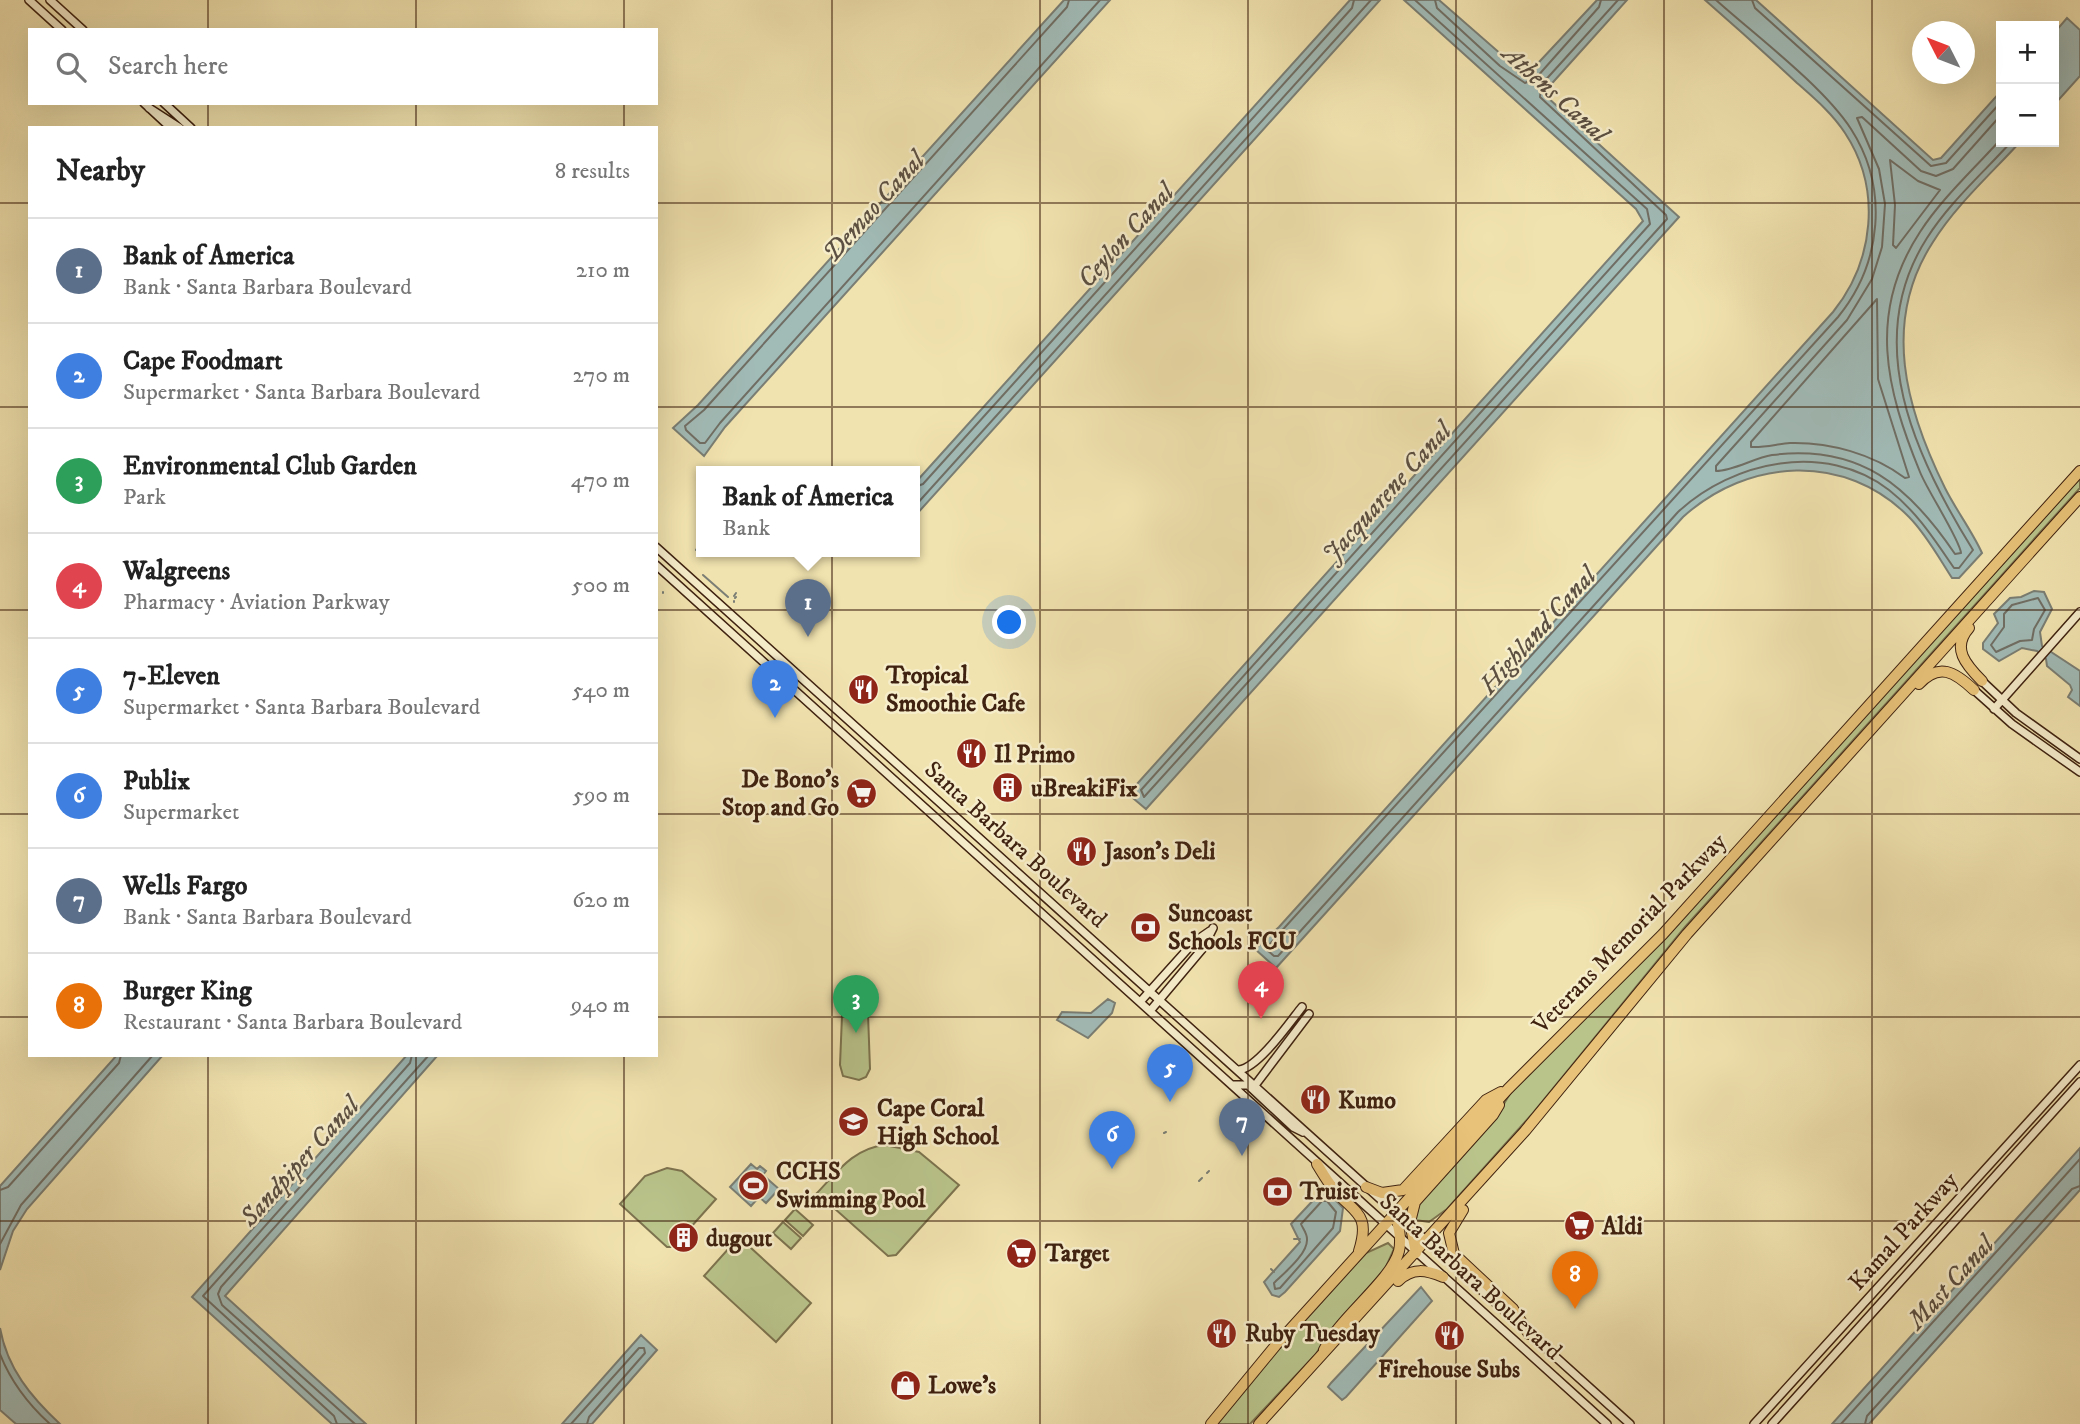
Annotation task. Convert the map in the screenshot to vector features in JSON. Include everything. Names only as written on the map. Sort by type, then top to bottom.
[{"type":"highway","name":"Veterans Memorial Parkway","points":[[1211,1424],[1276,1345],[1508,1089],[1663,933],[2080,471]]},
{"type":"highway","name":"Veterans Memorial Parkway","points":[[1259,1424],[1427,1241],[1546,1105],[1687,934],[2080,499]]},
{"type":"highway","points":[[1982,681],[1963,657],[1962,637],[2080,499]]},
{"type":"highway","points":[[1835,768],[1854,756],[1924,678],[1935,671],[1951,671],[1975,690]]},
{"type":"highway","points":[[1366,1186],[1382,1193],[1403,1190],[1486,1100],[1508,1089]]},
{"type":"highway","points":[[1416,1253],[1411,1227],[1415,1202],[1493,1115],[1508,1089]]},
{"type":"highway","points":[[1529,1334],[1514,1310],[1454,1254],[1449,1236],[1455,1218],[1517,1149],[1546,1105]]},
{"type":"highway","points":[[1317,1164],[1334,1190],[1361,1217],[1364,1232],[1358,1254]]},
{"type":"highway","points":[[1319,1360],[1333,1331],[1393,1264],[1400,1238],[1395,1213]]},
{"type":"highway","points":[[1307,1373],[1324,1364],[1403,1276],[1421,1270],[1443,1277]]},
{"type":"highway","points":[[1266,1424],[1284,1398]]},
{"type":"main road","points":[[29,0],[60,28]]},
{"type":"main road","points":[[50,0],[81,28]]},
{"type":"main road","points":[[166,105],[189,126]]},
{"type":"main road","points":[[146,106],[169,126]]},
{"type":"main road","points":[[146,106],[177,126]]},
{"type":"main road","name":"Santa Barbara Boulevard","points":[[658,549],[1256,1084],[1630,1424]]},
{"type":"main road","name":"Santa Barbara Boulevard","points":[[658,567],[1607,1424]]},
{"type":"main road","points":[[1994,709],[2080,612]]},
{"type":"main road","points":[[1982,681],[2032,725],[2080,759]]},
{"type":"main road","points":[[1975,690],[1994,709],[2080,772]]},
{"type":"main road","points":[[1140,1002],[1194,942],[1213,928],[1203,948],[1150,1011]]},
{"type":"main road","points":[[1240,1070],[1248,1068],[1262,1055],[1302,1007]]},
{"type":"main road","points":[[1256,1084],[1309,1014]]},
{"type":"main road","name":"Kamal Parkway","points":[[1755,1423],[2080,1065]]},
{"type":"main road","name":"Kamal Parkway","points":[[1772,1424],[2080,1082]]},
{"type":"main road","points":[[1232,1085],[1248,1085],[1293,1128],[1310,1135]]},
{"type":"green space","points":[[2080,478],[2080,488],[1685,927],[1533,1113],[1447,1209],[1429,1222],[1415,1220],[1420,1202],[1495,1119],[1511,1092],[1752,842]]},
{"type":"green space","points":[[868,1014],[870,1069],[866,1077],[859,1080],[843,1076],[840,1065],[842,1016]]},
{"type":"green space","points":[[885,1145],[919,1152],[959,1185],[896,1255],[888,1256],[817,1193],[855,1156]]},
{"type":"green space","points":[[667,1168],[682,1171],[716,1199],[673,1247],[667,1247],[620,1204],[645,1176]]},
{"type":"green space","points":[[795,1209],[813,1225],[803,1236],[785,1220]]},
{"type":"green space","points":[[783,1222],[801,1238],[791,1249],[773,1233]]},
{"type":"green space","points":[[739,1237],[811,1303],[776,1342],[704,1276]]},
{"type":"green space","points":[[1388,1243],[1394,1249],[1385,1269],[1331,1329],[1316,1354],[1250,1424],[1217,1424],[1269,1360],[1366,1253]]},
{"type":"water","points":[[1064,0],[1110,0],[725,427],[704,456],[673,428],[698,405]]},
{"type":"water","points":[[1350,0],[1380,0],[920,510],[920,477]]},
{"type":"water","points":[[1404,0],[1439,0],[1526,76],[1597,0],[1627,0],[1546,90],[1546,96],[1679,217],[1146,809],[1128,794],[1643,221],[1636,209]]},
{"type":"water","points":[[1705,0],[1756,0],[1933,160],[1941,158],[1996,97],[1996,147],[2015,147],[1963,203],[1933,242],[1917,272],[1907,303],[1904,334],[1910,397],[1919,427],[1945,488],[1982,553],[1959,578],[1952,578],[1927,538],[1909,517],[1884,496],[1856,481],[1827,473],[1796,470],[1766,474],[1737,483],[1709,497],[1683,517],[1276,968],[1255,949],[1279,927],[1833,312],[1847,292],[1865,248],[1868,201],[1857,155],[1845,133],[1816,100]]},
{"type":"water","points":[[2067,18],[2080,30],[2080,76],[2059,99],[2059,84],[2059,27]]},
{"type":"water","points":[[2034,591],[2044,592],[2052,609],[2040,632],[2042,646],[2080,671],[2080,706],[2068,697],[2072,690],[2070,685],[2047,666],[2046,659],[2037,651],[2022,648],[1999,661],[1983,649],[1983,643],[1998,623],[1994,614],[2010,598],[2021,597]]},
{"type":"water","points":[[1108,999],[1115,1003],[1112,1013],[1088,1038],[1057,1020],[1062,1012],[1091,1013]]},
{"type":"water","points":[[115,1057],[161,1057],[27,1209],[13,1231],[0,1270],[0,1186]]},
{"type":"water","points":[[405,1057],[436,1057],[225,1296],[366,1424],[332,1424],[192,1297]]},
{"type":"water","points":[[2080,1148],[2080,1190],[1869,1424],[1832,1424]]},
{"type":"water","points":[[751,1164],[766,1171],[763,1175],[779,1189],[766,1203],[759,1197],[751,1206],[730,1187]]},
{"type":"water","points":[[1327,1191],[1343,1208],[1340,1231],[1285,1292],[1279,1297],[1272,1295],[1264,1282],[1300,1242],[1291,1224],[1320,1193]]},
{"type":"water","points":[[1421,1287],[1432,1301],[1342,1400],[1328,1387]]},
{"type":"water","points":[[0,1328],[14,1369],[39,1403],[60,1424],[16,1424],[0,1410]]},
{"type":"water","points":[[641,1335],[657,1350],[592,1424],[562,1424]]},
{"type":"waterway","points":[[703,575],[728,597]]},
{"type":"waterway","points":[[1199,1181],[1202,1178]]},
{"type":"waterway","points":[[1294,1239],[1300,1239]]},
{"type":"waterway","points":[[1271,1269],[1274,1272]]},
{"type":"place","name":"Bank of America","points":[[808,637]]},
{"type":"place","name":"Tropical Smoothie Cafe","points":[[863,689]]},
{"type":"place","name":"Cape Foodmart","points":[[775,718]]},
{"type":"place","name":"Il Primo","points":[[971,754]]},
{"type":"place","name":"uBreakiFix","points":[[1008,788]]},
{"type":"place","name":"De Bono's Stop and Go","points":[[862,793]]},
{"type":"place","name":"Jason's Deli","points":[[1081,851]]},
{"type":"place","name":"Suncoast Schools FCU","points":[[1145,927]]},
{"type":"place","name":"Walgreens","points":[[1261,1019]]},
{"type":"place","name":"Environmental Club Garden","points":[[856,1033]]},
{"type":"place","name":"Kumo","points":[[1315,1100]]},
{"type":"place","name":"7-Eleven","points":[[1170,1102]]},
{"type":"place","name":"Cape Coral High School","points":[[854,1122]]},
{"type":"place","name":"Wells Fargo","points":[[1242,1156]]},
{"type":"place","name":"Publix","points":[[1112,1169]]},
{"type":"place","name":"CCHS Swimming Pool","points":[[753,1185]]},
{"type":"place","name":"Truist","points":[[1277,1191]]},
{"type":"place","name":"Aldi","points":[[1579,1226]]},
{"type":"place","name":"dugout","points":[[683,1238]]},
{"type":"place","name":"Target","points":[[1022,1253]]},
{"type":"place","name":"Burger King","points":[[1575,1309]]},
{"type":"place","name":"Ruby Tuesday","points":[[1222,1333]]},
{"type":"place","name":"Firehouse Subs","points":[[1449,1335]]},
{"type":"place","name":"Lowe's","points":[[905,1385]]},
{"type":"water label","name":"Athens Canal","points":[[1556,93]]},
{"type":"water label","name":"Demao Canal","points":[[873,206]]},
{"type":"water label","name":"Ceylon Canal","points":[[1125,235]]},
{"type":"water label","name":"Jacquarene Canal","points":[[1386,492]]},
{"type":"water label","name":"Highland Canal","points":[[1537,630]]},
{"type":"water label","name":"Sandpiper Canal","points":[[299,1161]]},
{"type":"water label","name":"Mast Canal","points":[[1950,1282]]}]
